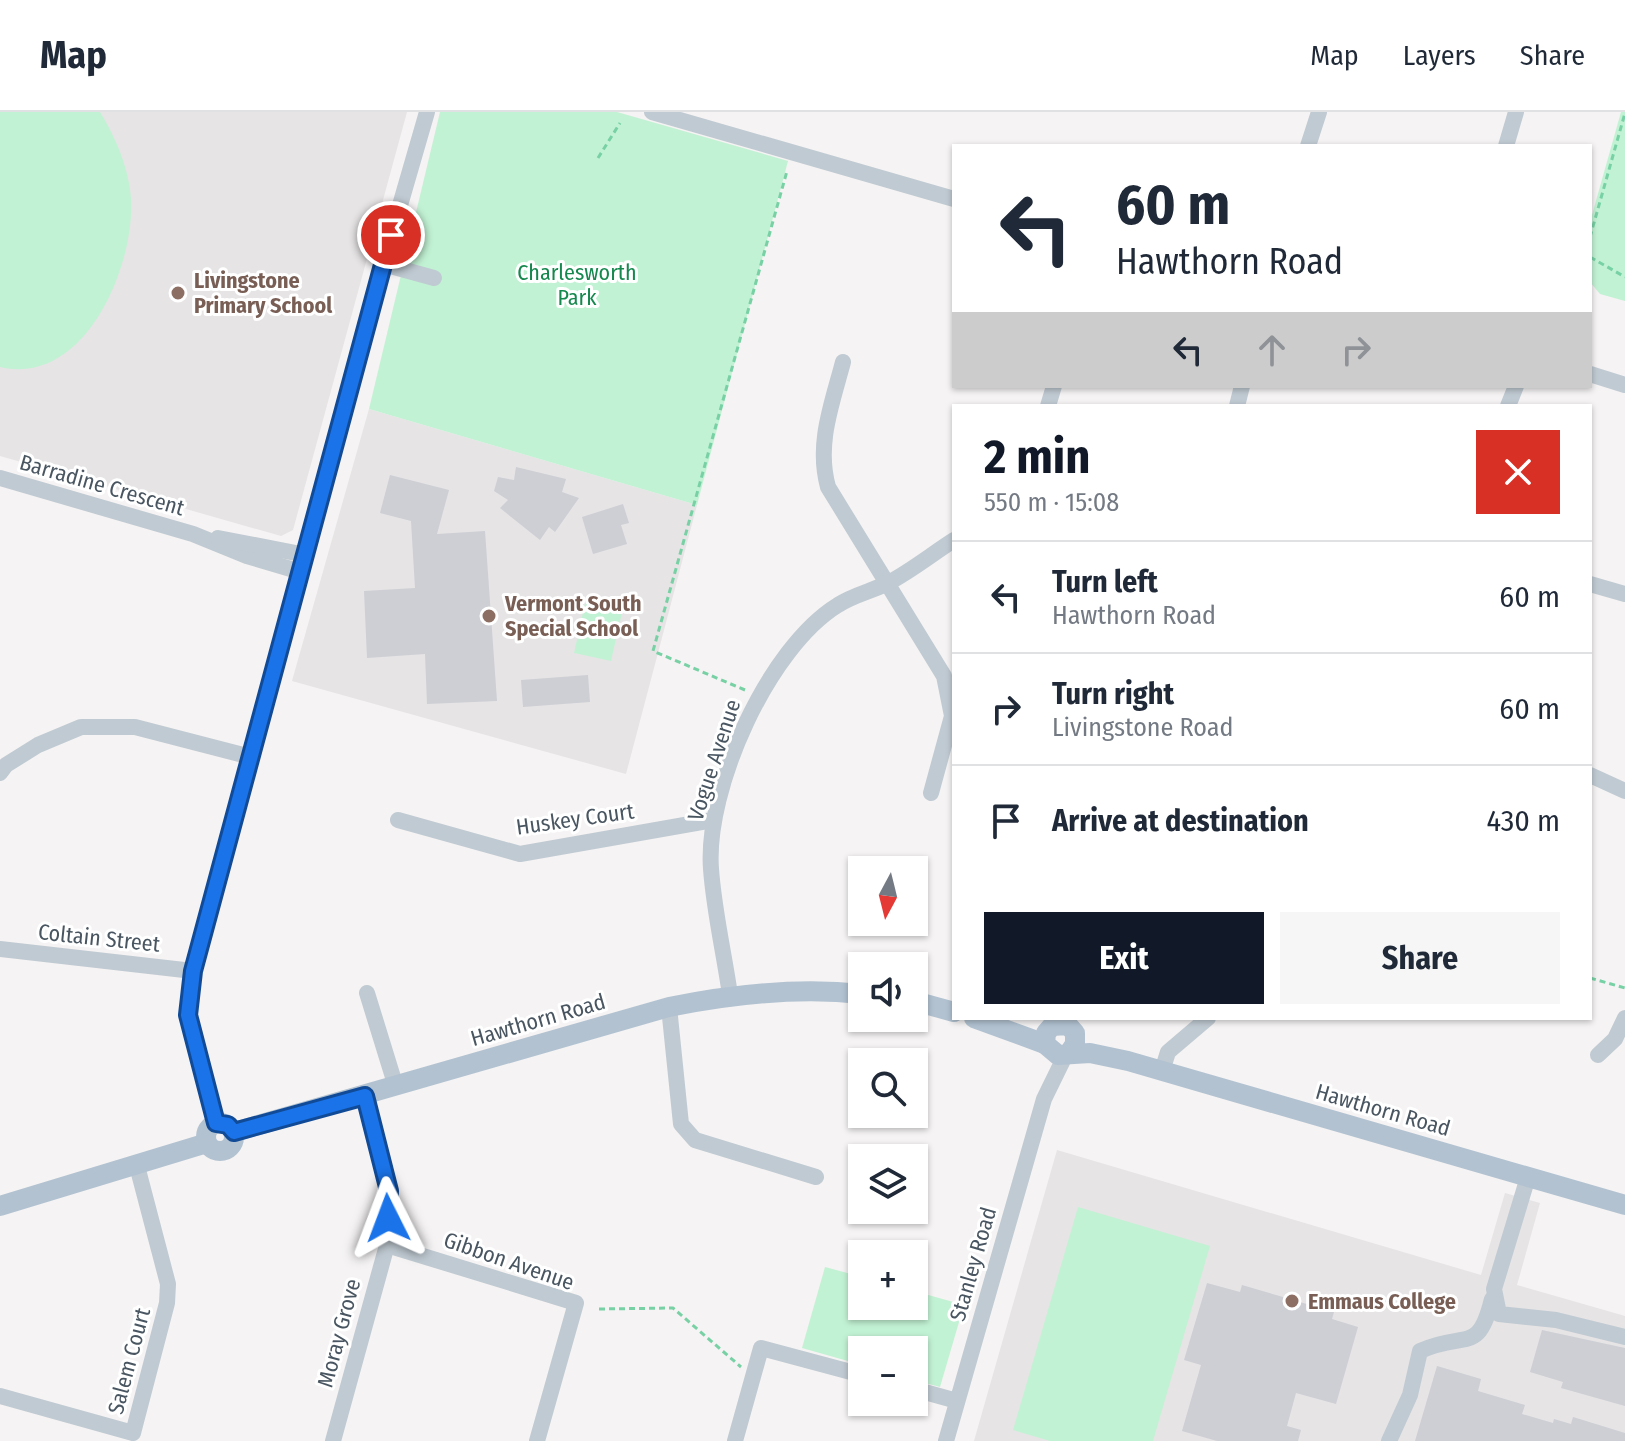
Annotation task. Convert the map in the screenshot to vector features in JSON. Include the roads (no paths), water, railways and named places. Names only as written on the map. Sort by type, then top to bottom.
[{"type":"main road","name":"Hawthorn Road","points":[[137,1166],[207,1143],[214,1150],[223,1151],[234,1142],[225,1128],[365,1096],[669,1007],[730,995],[789,991],[848,993]]},
{"type":"main road","points":[[928,1005],[952,1011]]},
{"type":"main road","name":"Hawthorn Road","points":[[981,1020],[1061,1034],[1128,1061],[1625,1205]]},
{"type":"main road","points":[[0,1206],[137,1166]]},
{"type":"street","points":[[225,1128],[188,1015],[193,971],[383,264],[427,112]]},
{"type":"street","points":[[652,112],[952,198]]},
{"type":"street","points":[[1309,144],[1319,112]]},
{"type":"street","points":[[1507,144],[1516,112]]},
{"type":"street","points":[[383,264],[434,278]]},
{"type":"street","points":[[843,362],[824,437],[822,463],[828,487],[944,676],[952,716],[931,793]]},
{"type":"street","points":[[1592,375],[1625,385]]},
{"type":"street","name":"Barradine Crescent","points":[[0,478],[193,534],[247,556],[304,563]]},
{"type":"street","name":"Vogue Avenue","points":[[730,995],[711,868],[713,820],[742,731],[762,687],[792,649],[837,605],[889,582],[952,541]]},
{"type":"street","points":[[1592,585],[1625,594]]},
{"type":"street","points":[[2,765],[38,745],[81,727],[135,727],[251,757]]},
{"type":"street","points":[[1592,776],[1625,791]]},
{"type":"street","name":"Huskey Court","points":[[398,820],[520,854],[713,820]]},
{"type":"street","name":"Coltain Street","points":[[0,949],[193,971]]},
{"type":"street","points":[[367,993],[396,1087]]},
{"type":"street","points":[[669,1007],[681,1124],[695,1140],[816,1177]]},
{"type":"street","points":[[1598,1055],[1615,1039],[1625,1018]]},
{"type":"street","points":[[1162,1071],[1168,1052],[1206,1020]]},
{"type":"street","name":"Stanley Road","points":[[946,1441],[1061,1034]]},
{"type":"street","name":"Moray Grove","points":[[333,1441],[387,1245],[389,1191],[365,1096]]},
{"type":"street","name":"Salem Court","points":[[0,1396],[133,1433],[167,1303],[168,1284],[137,1166]]},
{"type":"street","points":[[1389,1441],[1410,1395],[1420,1351],[1436,1344],[1477,1336],[1485,1329],[1528,1177]]},
{"type":"street","name":"Gibbon Avenue","points":[[387,1245],[576,1303],[537,1441]]},
{"type":"street","points":[[1494,1289],[1499,1314],[1556,1320],[1625,1337]]},
{"type":"street","points":[[735,1441],[761,1348],[848,1371]]},
{"type":"street","points":[[928,1393],[957,1401]]},
{"type":"place","name":"Livingstone Primary School","points":[[178,293]]},
{"type":"place","name":"Vermont South Special School","points":[[489,616]]},
{"type":"place","name":"Emmaus College","points":[[1292,1301]]},
{"type":"park label","name":"Charlesworth Park","points":[[577,284]]}]
